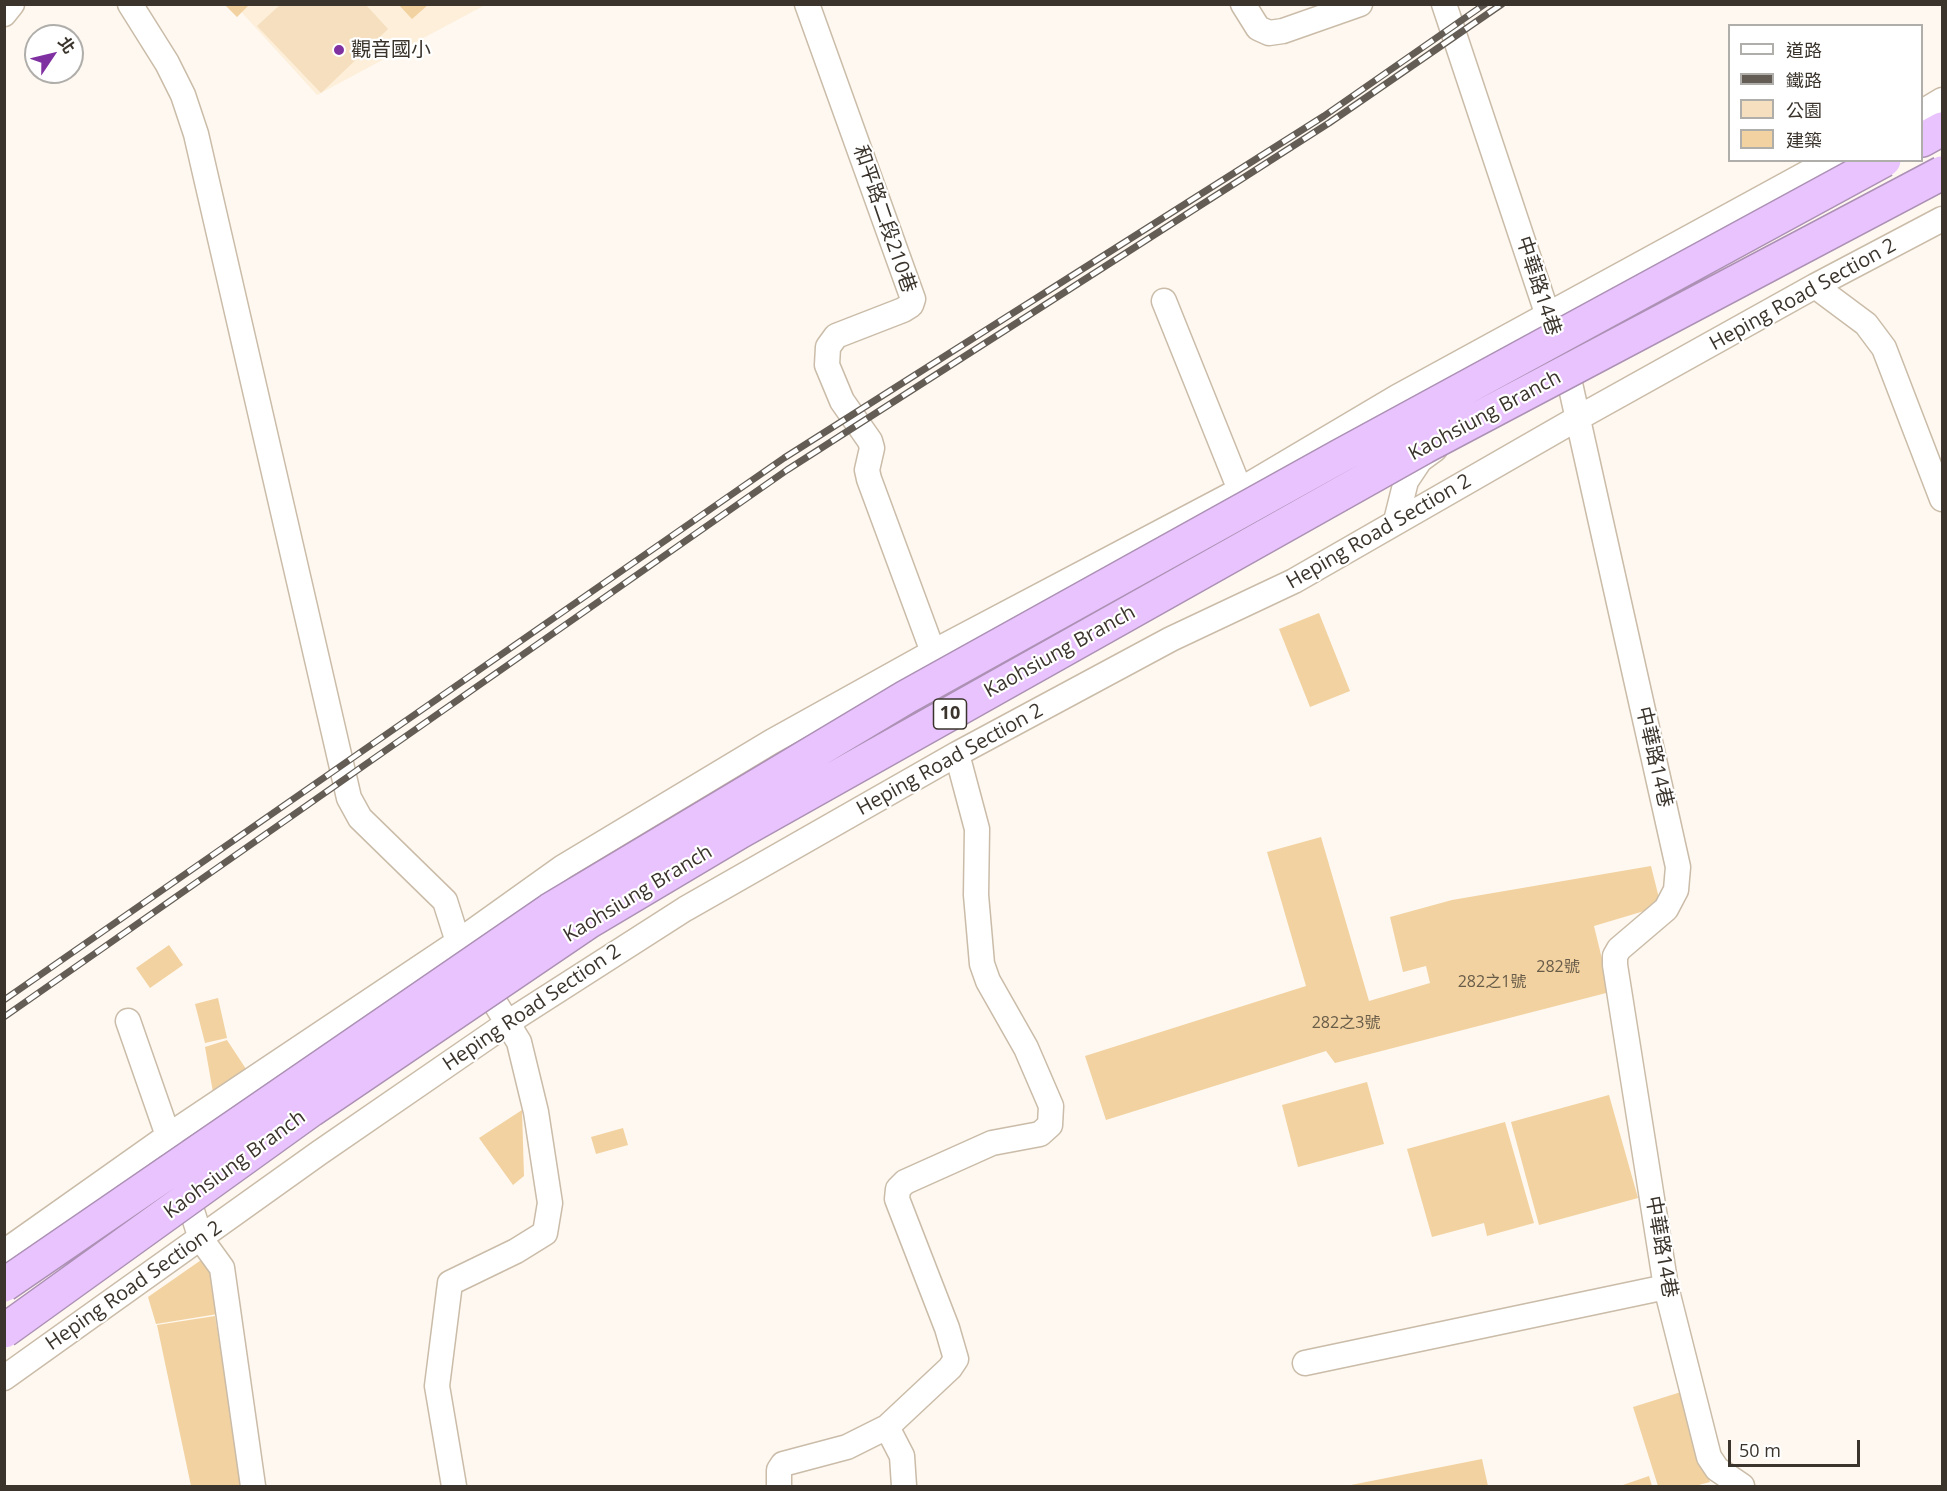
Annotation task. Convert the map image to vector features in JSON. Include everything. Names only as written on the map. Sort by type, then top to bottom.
[{"type":"highway","points":[[1923,139],[1942,129]]},
{"type":"highway","name":"Kaohsiung Branch","points":[[4,1285],[560,904],[917,692],[1412,417],[1880,162]]},
{"type":"highway","name":"Kaohsiung Branch","points":[[4,1331],[311,1110],[588,922],[741,831],[1424,447],[1942,173]]},
{"type":"street","points":[[4,14],[12,4]]},
{"type":"street","points":[[130,4],[167,63],[183,95],[196,134],[349,798],[360,818],[445,901],[458,942],[519,1042],[536,1112],[550,1203],[545,1233],[516,1251],[450,1283],[437,1386],[454,1486]]},
{"type":"street","name":"和平路二段210巷","points":[[807,4],[913,299],[911,305],[903,310],[836,336],[828,347],[827,365],[842,401],[870,441],[872,448],[867,470],[869,479],[933,652]]},
{"type":"street","points":[[1243,4],[1258,28],[1269,33],[1283,31],[1360,4]]},
{"type":"street","name":"中華路14巷","points":[[1444,4],[1569,378],[1678,867],[1676,890],[1666,909],[1618,949],[1615,956],[1666,1287],[1709,1458],[1717,1469],[1740,1486]]},
{"type":"street","points":[[1923,111],[1942,100]]},
{"type":"street","points":[[4,1252],[168,1136],[458,942],[563,867],[771,742],[933,652],[1240,490],[1397,397],[1827,162]]},
{"type":"street","name":"Heping Road Section 2","points":[[4,1378],[319,1153],[508,1023],[685,909],[957,754],[1171,639],[1294,581],[1578,418],[1815,286],[1942,219]]},
{"type":"street","points":[[1815,286],[1866,324],[1884,348],[1942,499]]},
{"type":"street","points":[[1164,301],[1240,490]]},
{"type":"street","points":[[1396,521],[1406,481],[1420,460],[1478,418],[1569,378]]},
{"type":"street","points":[[779,1486],[779,1470],[783,1464],[847,1448],[887,1427],[950,1368],[956,1359],[947,1328],[897,1199],[898,1189],[905,1182],[992,1143],[1040,1134],[1050,1125],[1051,1106],[1026,1048],[988,981],[982,963],[976,895],[977,829],[957,754]]},
{"type":"street","points":[[129,1022],[201,1239],[222,1268],[253,1486]]},
{"type":"street","points":[[1305,1363],[1666,1287]]},
{"type":"street","points":[[887,1427],[902,1456],[904,1486]]},
{"type":"shaded area","name":"觀音國小","points":[[235,5],[485,5],[317,95]]},
{"type":"green space","points":[[280,5],[366,5],[388,29],[321,93],[257,26]]},
{"type":"building","points":[[224,4],[250,4],[237,17]]},
{"type":"building","points":[[398,4],[429,4],[412,19]]},
{"type":"building","points":[[1319,613],[1350,691],[1310,707],[1279,629]]},
{"type":"building","points":[[1321,837],[1369,1001],[1430,983],[1426,966],[1403,972],[1390,917],[1452,900],[1651,866],[1661,906],[1594,926],[1610,992],[1335,1063],[1326,1051],[1106,1120],[1085,1056],[1306,986],[1267,852]]},
{"type":"building","points":[[169,945],[183,965],[150,988],[136,968]]},
{"type":"building","points":[[218,998],[227,1038],[205,1043],[195,1004]]},
{"type":"building","points":[[227,1040],[248,1072],[214,1098],[205,1047]]},
{"type":"building","points":[[1367,1082],[1384,1144],[1298,1167],[1282,1105]]},
{"type":"building","points":[[1609,1095],[1638,1198],[1539,1225],[1511,1122]]},
{"type":"building","points":[[522,1110],[524,1176],[513,1185],[479,1138]]},
{"type":"building","points":[[1505,1122],[1534,1223],[1487,1236],[1484,1223],[1432,1237],[1407,1149]]},
{"type":"building","points":[[623,1128],[628,1145],[596,1154],[591,1137]]},
{"type":"building","points":[[204,1258],[216,1273],[224,1313],[156,1324],[148,1297]]},
{"type":"building","points":[[215,1316],[243,1486],[191,1486],[157,1325]]},
{"type":"building","points":[[1681,1392],[1710,1482],[1695,1486],[1658,1486],[1633,1407]]},
{"type":"building","points":[[1482,1459],[1488,1486],[1351,1486],[1351,1485]]},
{"type":"building","points":[[1649,1476],[1652,1486],[1620,1486]]},
{"type":"railway","points":[[4,1000],[784,458],[1324,116],[1485,4]]},
{"type":"railway","points":[[4,1017],[787,470],[1329,123],[1502,4]]},
{"type":"place","name":"觀音國小","points":[[339,50]]}]
